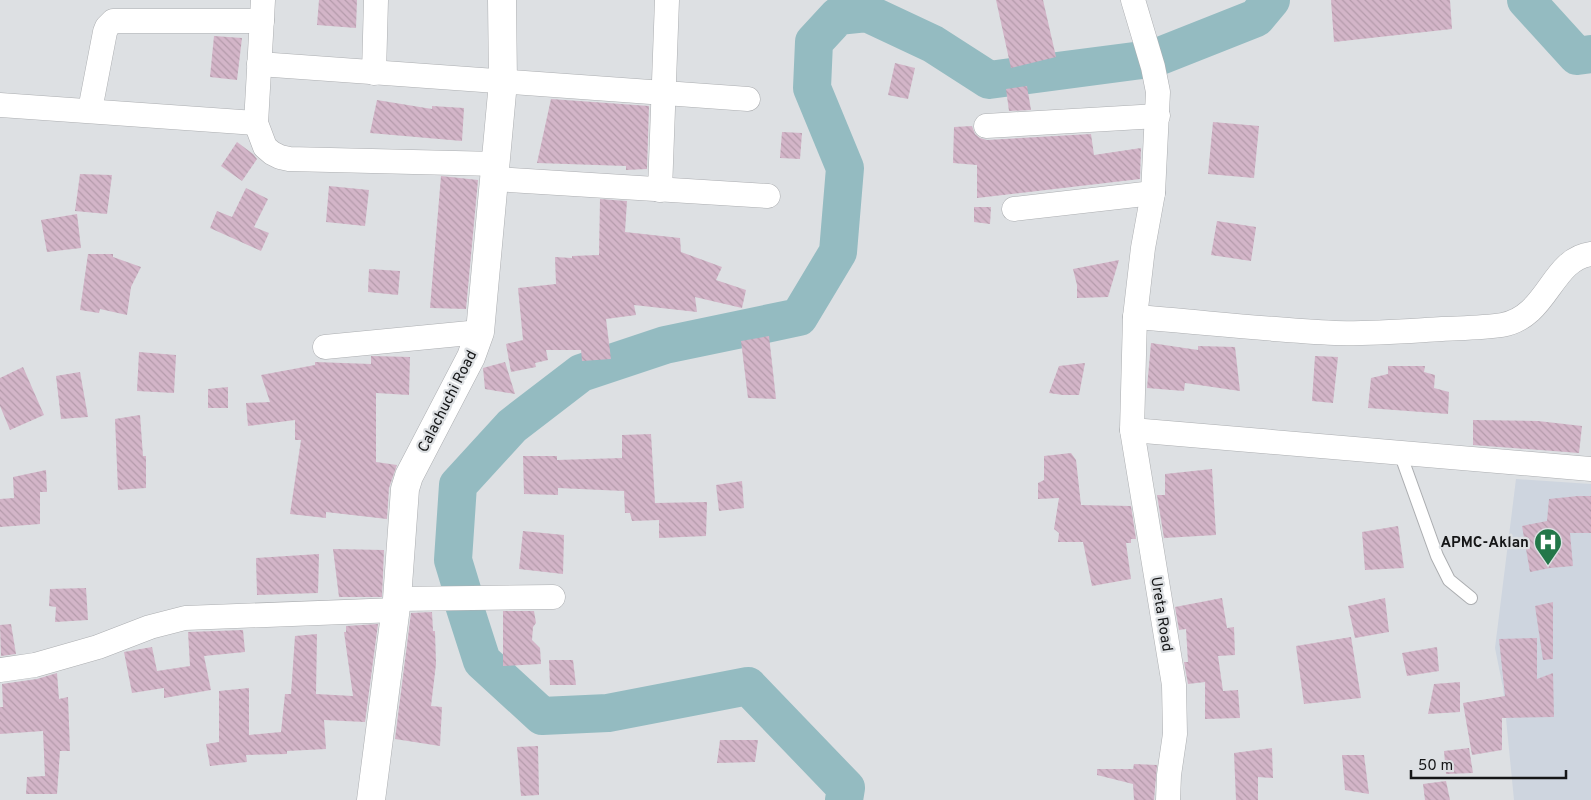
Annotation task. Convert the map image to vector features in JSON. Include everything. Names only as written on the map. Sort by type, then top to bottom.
[{"type":"street","points":[[374,72],[376,0]]},
{"type":"street","name":"Calachuchi Road","points":[[371,800],[397,605],[405,489],[409,476],[471,357],[480,332],[503,82],[502,0]]},
{"type":"street","points":[[660,190],[667,0]]},
{"type":"street","name":"Ureta Road","points":[[1133,0],[1153,67],[1158,92],[1153,193],[1143,248],[1135,317],[1132,430],[1174,685],[1175,734],[1169,776],[1168,800]]},
{"type":"street","points":[[90,110],[105,32],[107,27],[114,21],[263,10],[256,123],[265,146],[272,153],[280,157],[495,172],[660,190],[768,196]]},
{"type":"street","points":[[259,64],[748,99]]},
{"type":"street","points":[[0,105],[256,123]]},
{"type":"street","points":[[986,126],[1158,116]]},
{"type":"street","points":[[1014,209],[1153,193]]},
{"type":"street","points":[[1135,317],[1337,333],[1503,325],[1520,320],[1536,307],[1574,259],[1591,254]]},
{"type":"street","points":[[325,346],[480,332]]},
{"type":"street","points":[[1132,430],[1591,469]]},
{"type":"street","points":[[0,670],[35,665],[98,647],[150,627],[185,618],[553,597]]},
{"type":"lane","points":[[1400,453],[1441,564],[1449,580],[1471,598]]},
{"type":"shaded area","name":"APMC-Aklan","points":[[1516,479],[1591,484],[1591,800],[1514,800],[1503,688],[1495,648]]},
{"type":"building","points":[[319,0],[357,0],[356,28],[317,25]]},
{"type":"building","points":[[996,0],[1043,0],[1056,57],[1011,68]]},
{"type":"building","points":[[1331,0],[1450,0],[1452,29],[1334,42]]},
{"type":"building","points":[[214,36],[242,38],[237,80],[210,77]]},
{"type":"building","points":[[895,63],[915,68],[908,99],[888,95]]},
{"type":"building","points":[[1027,86],[1031,110],[1009,111],[1006,89]]},
{"type":"building","points":[[551,99],[649,106],[647,169],[626,170],[626,166],[537,163]]},
{"type":"building","points":[[377,100],[432,109],[432,106],[464,108],[462,141],[370,133]]},
{"type":"building","points":[[1213,122],[1259,126],[1254,178],[1208,174]]},
{"type":"building","points":[[972,126],[975,134],[987,140],[1091,134],[1094,155],[1141,148],[1140,179],[977,198],[977,165],[953,163],[954,127]]},
{"type":"building","points":[[782,132],[802,133],[800,159],[780,158]]},
{"type":"building","points":[[237,142],[257,159],[242,181],[221,166]]},
{"type":"building","points":[[80,174],[112,175],[107,214],[75,211]]},
{"type":"building","points":[[441,176],[478,180],[466,309],[430,308]]},
{"type":"building","points":[[329,186],[369,190],[365,226],[326,222]]},
{"type":"building","points":[[246,188],[268,199],[254,227],[269,233],[261,251],[210,228],[217,211],[232,217]]},
{"type":"building","points":[[600,199],[627,201],[625,232],[680,238],[681,252],[722,267],[716,280],[746,290],[742,308],[695,297],[697,312],[634,305],[636,315],[606,319],[611,359],[582,361],[581,350],[546,350],[548,360],[535,363],[536,367],[511,372],[506,344],[523,340],[518,288],[556,284],[555,257],[572,258],[572,256],[599,255]]},
{"type":"building","points":[[974,207],[991,207],[990,224],[974,222]]},
{"type":"building","points":[[77,214],[81,248],[47,252],[41,220]]},
{"type":"building","points":[[1217,221],[1256,227],[1251,261],[1211,255]]},
{"type":"building","points":[[88,254],[113,254],[113,257],[141,267],[131,287],[127,315],[100,309],[99,313],[80,310]]},
{"type":"building","points":[[1119,260],[1108,297],[1077,298],[1077,285],[1073,269]]},
{"type":"building","points":[[369,269],[400,271],[398,295],[368,292]]},
{"type":"building","points":[[769,336],[776,399],[748,398],[741,341]]},
{"type":"building","points":[[1151,343],[1198,350],[1198,346],[1235,347],[1240,391],[1185,383],[1184,391],[1147,388]]},
{"type":"building","points":[[139,352],[176,355],[174,393],[137,391]]},
{"type":"building","points":[[371,356],[410,357],[409,395],[376,393],[376,462],[397,465],[389,488],[387,519],[326,512],[326,518],[290,514],[301,440],[295,440],[295,420],[248,426],[246,403],[270,402],[261,375],[315,365],[315,362],[371,364]]},
{"type":"building","points":[[1315,356],[1338,357],[1333,403],[1312,401]]},
{"type":"building","points":[[505,362],[515,394],[485,389],[483,368]]},
{"type":"building","points":[[1085,363],[1079,395],[1049,393],[1059,366]]},
{"type":"building","points":[[1388,366],[1425,366],[1424,372],[1435,375],[1434,388],[1449,392],[1448,414],[1368,408],[1371,378],[1388,374]]},
{"type":"building","points":[[23,367],[44,415],[10,430],[0,406],[0,378]]},
{"type":"building","points":[[80,372],[88,417],[61,419],[56,376]]},
{"type":"building","points":[[228,387],[228,408],[208,408],[208,389]]},
{"type":"building","points":[[140,415],[143,456],[146,456],[146,488],[118,490],[115,419]]},
{"type":"building","points":[[1473,420],[1538,421],[1582,426],[1579,453],[1473,445]]},
{"type":"building","points":[[651,434],[655,503],[707,502],[706,536],[659,538],[659,520],[632,521],[630,513],[625,513],[624,491],[558,488],[558,495],[524,494],[523,456],[557,456],[557,460],[622,458],[622,435]]},
{"type":"building","points":[[1071,453],[1076,460],[1081,505],[1131,506],[1136,539],[1131,539],[1131,543],[1126,543],[1131,579],[1092,586],[1083,542],[1058,542],[1059,533],[1054,529],[1059,498],[1038,499],[1038,483],[1044,480],[1044,456]]},
{"type":"building","points":[[1212,469],[1216,535],[1164,538],[1157,495],[1165,495],[1165,474]]},
{"type":"building","points":[[46,470],[47,492],[40,492],[40,524],[0,527],[0,499],[14,498],[13,477]]},
{"type":"building","points":[[742,481],[744,508],[719,511],[716,485]]},
{"type":"building","points":[[1591,496],[1591,533],[1570,533],[1573,566],[1530,572],[1522,526],[1547,521],[1549,499]]},
{"type":"building","points":[[1398,526],[1404,568],[1365,570],[1362,532]]},
{"type":"building","points":[[523,531],[564,535],[563,574],[519,569]]},
{"type":"building","points":[[333,549],[384,550],[382,597],[339,597]]},
{"type":"building","points":[[319,554],[318,593],[257,595],[256,558]]},
{"type":"building","points":[[86,588],[88,620],[55,622],[56,607],[49,606],[50,589]]},
{"type":"building","points":[[1222,598],[1227,628],[1234,627],[1235,655],[1218,656],[1223,691],[1238,690],[1240,718],[1205,719],[1205,682],[1188,684],[1184,662],[1188,662],[1186,629],[1179,630],[1175,607]]},
{"type":"building","points":[[1385,598],[1389,632],[1355,638],[1348,606]]},
{"type":"building","points":[[1553,602],[1553,659],[1543,660],[1535,606]]},
{"type":"building","points":[[503,611],[534,611],[536,623],[533,627],[532,640],[540,648],[541,664],[503,666]]},
{"type":"building","points":[[432,612],[433,631],[435,631],[436,664],[431,706],[442,707],[440,746],[395,739],[411,613]]},
{"type":"building","points":[[11,624],[16,654],[1,656],[0,625]]},
{"type":"building","points":[[378,624],[365,722],[324,720],[326,749],[287,751],[287,754],[246,755],[247,762],[210,766],[206,744],[219,742],[219,691],[249,688],[249,735],[281,732],[285,694],[291,694],[295,636],[317,634],[316,694],[353,696],[344,632],[346,632],[346,626]]},
{"type":"building","points":[[243,630],[245,652],[204,656],[211,690],[164,698],[164,688],[132,693],[124,652],[152,647],[157,671],[190,666],[188,632]]},
{"type":"building","points":[[1351,637],[1361,698],[1304,704],[1296,646]]},
{"type":"building","points":[[1537,638],[1537,679],[1553,673],[1554,717],[1502,718],[1502,750],[1472,755],[1463,703],[1505,696],[1499,639]]},
{"type":"building","points":[[1437,647],[1439,671],[1407,676],[1402,653]]},
{"type":"building","points":[[549,660],[573,660],[576,685],[550,685]]},
{"type":"building","points":[[57,673],[59,699],[68,697],[70,751],[60,751],[57,794],[26,794],[27,777],[45,776],[43,731],[0,734],[0,707],[3,707],[2,684],[37,679]]},
{"type":"building","points":[[1460,682],[1460,712],[1428,714],[1434,684]]},
{"type":"building","points":[[720,740],[758,740],[755,762],[717,763]]},
{"type":"building","points":[[538,746],[539,795],[521,796],[517,747]]},
{"type":"building","points":[[1272,748],[1273,778],[1258,777],[1258,800],[1236,800],[1234,753]]},
{"type":"building","points":[[1469,748],[1473,773],[1446,774],[1444,751]]},
{"type":"building","points":[[1342,755],[1364,755],[1369,794],[1345,790]]},
{"type":"building","points":[[1134,764],[1157,765],[1154,800],[1134,800],[1133,784],[1097,775],[1097,769],[1133,769]]},
{"type":"building","points":[[1446,781],[1450,800],[1425,800],[1423,784]]},
{"type":"waterway","points":[[1160,56],[1256,18],[1271,0]]},
{"type":"waterway","points":[[1526,0],[1577,56],[1591,54]]},
{"type":"waterway","points":[[463,593],[453,560],[458,485],[512,426],[581,373],[665,345],[799,317],[838,252],[845,168],[812,88],[814,42],[838,16],[867,13],[933,44],[989,80],[1142,60]]},
{"type":"waterway","points":[[464,605],[482,661],[542,716],[608,713],[748,686],[846,788],[844,800]]},
{"type":"place","name":"APMC-Aklan","points":[[1548,566]]}]
